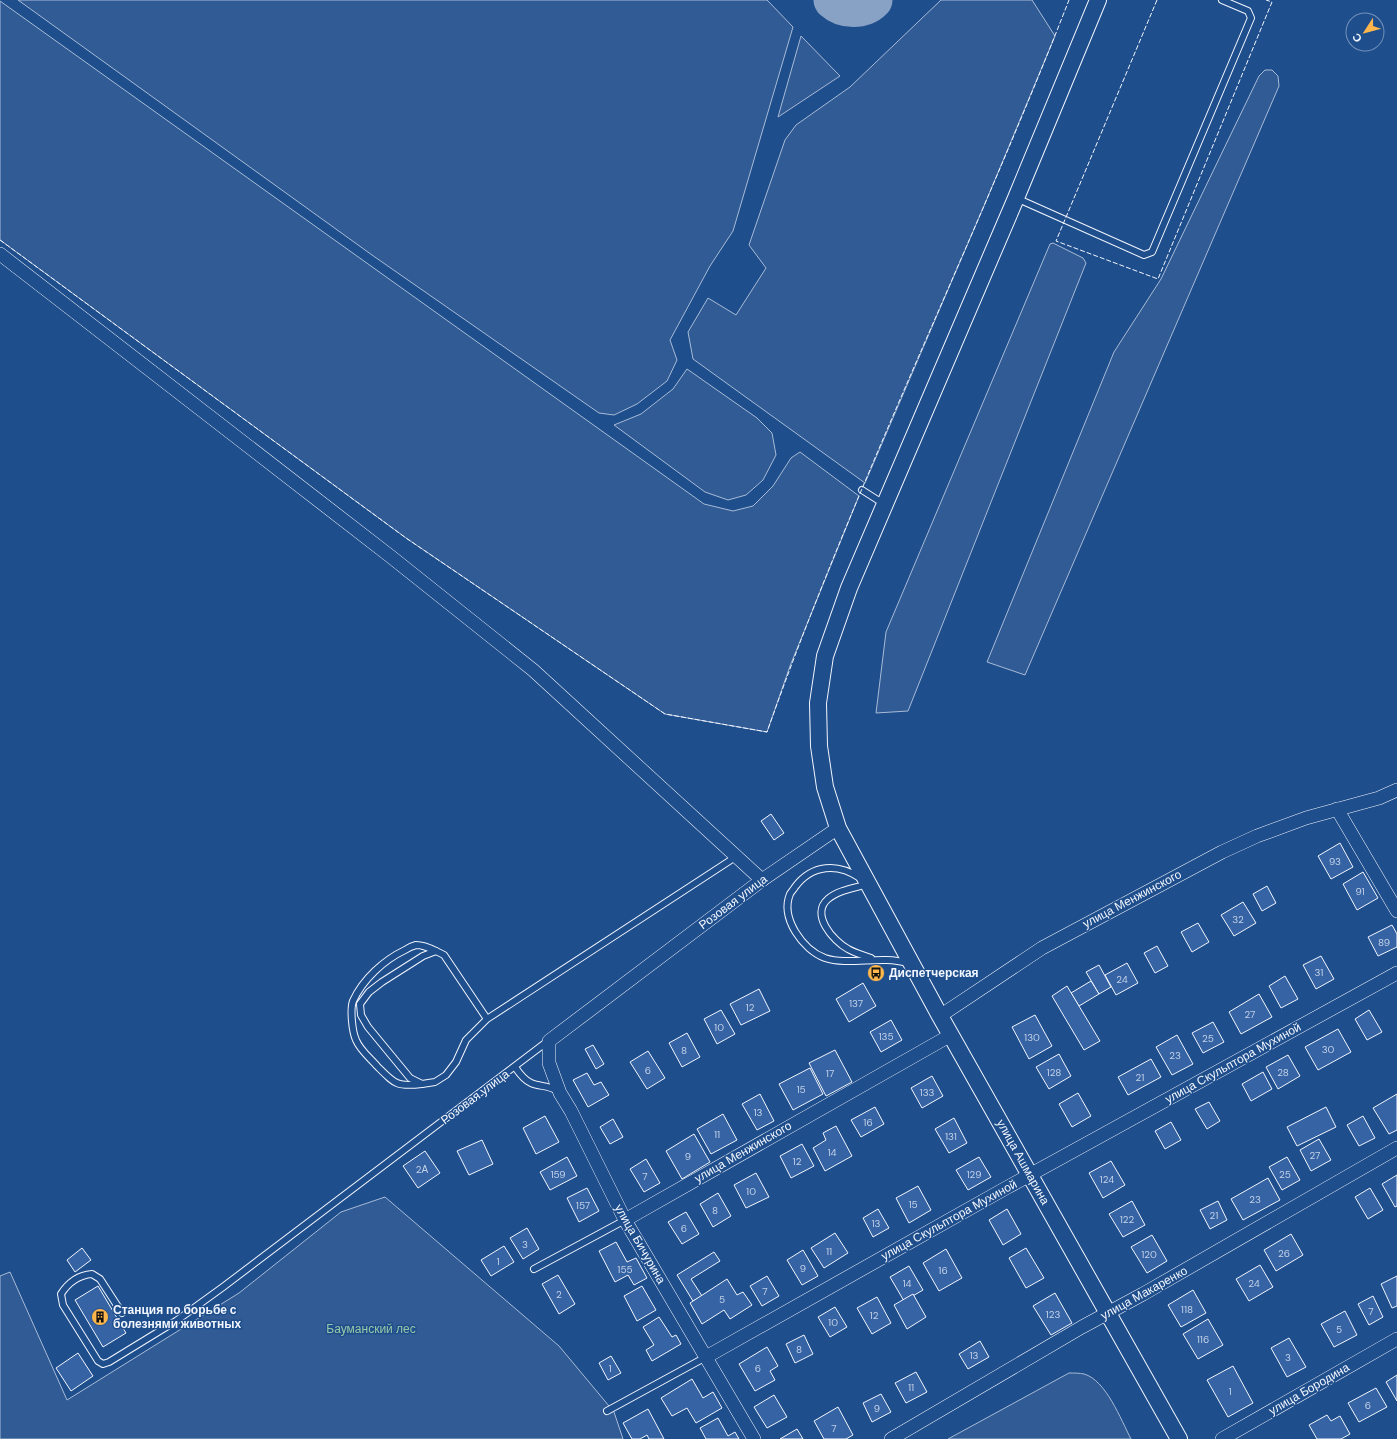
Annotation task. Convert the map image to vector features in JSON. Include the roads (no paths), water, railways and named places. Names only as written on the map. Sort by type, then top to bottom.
[{"type":"street","name":"улица Ашмарина","points":[[1098,0],[1016,198],[849,588],[825,656],[818,703],[819,746],[825,787],[838,828],[940,1016],[1179,1439]]},
{"type":"street","points":[[0,254],[390,556],[533,670],[762,880]]},
{"type":"street","name":"улица Менжинского","points":[[940,1016],[1042,948],[1222,852],[1257,836],[1306,818],[1380,798],[1397,790]]},
{"type":"street","points":[[1337,809],[1397,911]]},
{"type":"street","name":"Розовая улица","points":[[549,1041],[762,880],[838,828]]},
{"type":"street","name":"улица Скульптора Мухиной","points":[[706,1357],[1030,1175],[1397,973]]},
{"type":"street","name":"улица Менжинского","points":[[625,1220],[951,1035]]},
{"type":"street","name":"улица Бичурина","points":[[549,1041],[549,1063],[560,1093],[571,1111],[625,1220],[754,1439]]},
{"type":"street","name":"улица Макаренко","points":[[891,1439],[1075,1331],[1108,1314],[1397,1148]]},
{"type":"street","name":"улица Бородина","points":[[1222,1439],[1397,1340]]},
{"type":"lane","points":[[1016,198],[1144,255],[1152,252],[1251,18],[1248,11],[1222,0]]},
{"type":"lane","points":[[862,490],[885,505]]},
{"type":"lane","points":[[488,1019],[444,955],[426,947],[414,945],[395,955],[377,968],[362,986],[353,1002],[352,1021],[356,1040],[367,1055],[394,1082],[405,1086],[435,1082],[446,1075],[456,1062],[466,1040],[488,1019],[737,856]]},
{"type":"lane","points":[[868,884],[853,874],[837,868],[822,868],[810,873],[800,880],[790,894],[788,908],[792,926],[801,940],[812,951],[826,958],[840,960],[890,959],[912,964]]},
{"type":"lane","points":[[868,884],[833,895],[826,900],[822,906],[821,912],[825,925],[839,943],[848,949],[874,960]]},
{"type":"lane","points":[[422,1084],[410,1078],[368,1027],[361,1015],[360,1004],[369,992],[382,982],[423,956],[436,951]]},
{"type":"lane","points":[[353,1002],[360,1004]]},
{"type":"lane","name":"Розовая улица","points":[[122,1313],[100,1279],[92,1274],[84,1275],[67,1286],[61,1294],[63,1305],[98,1361],[103,1364],[109,1362],[176,1321],[223,1287],[549,1041]]},
{"type":"lane","points":[[514,1067],[523,1078],[532,1084],[552,1088],[560,1093]]},
{"type":"lane","name":"улица Менжинского","points":[[534,1269],[625,1220]]},
{"type":"lane","name":"улица Скульптора Мухиной","points":[[607,1411],[706,1357]]},
{"type":"place","name":"Диспетчерская","points":[[876,973]]},
{"type":"place","name":"Станция по борьбе с болезнями животных","points":[[100,1317]]},
{"type":"park label","name":"Бауманский лес","points":[[371,1329]]}]
